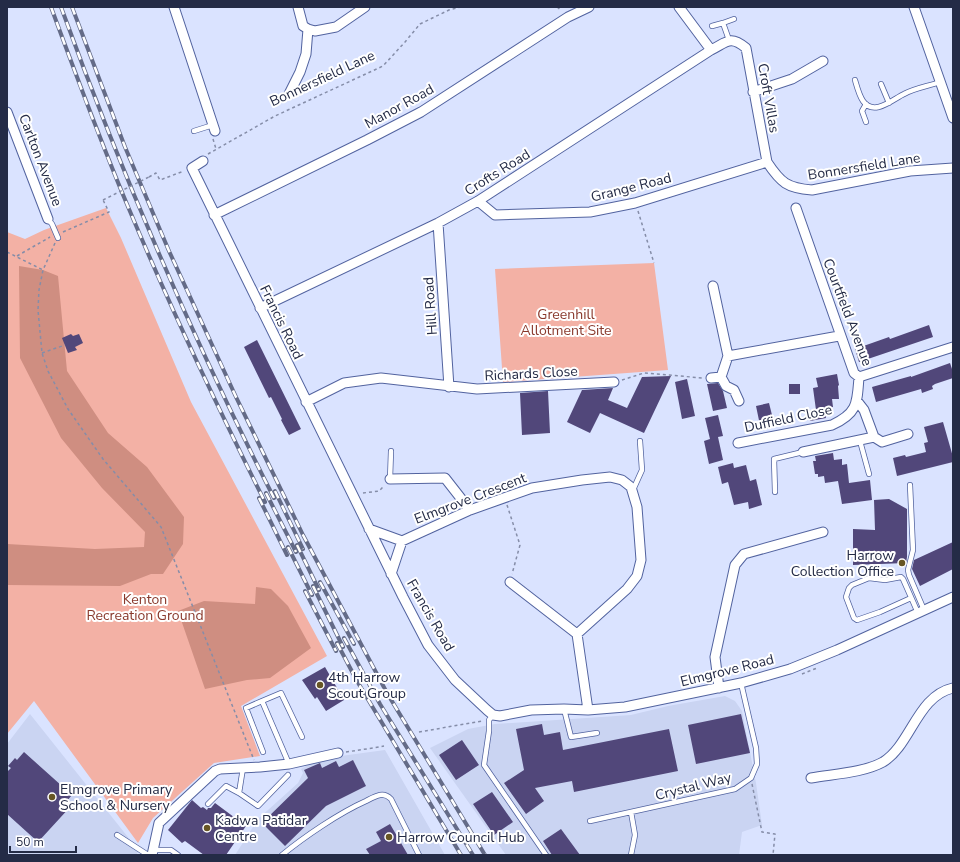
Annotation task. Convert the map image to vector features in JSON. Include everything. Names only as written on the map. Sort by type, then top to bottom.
[{"type":"street","points":[[174,7],[214,128]]},
{"type":"street","points":[[298,7],[304,26],[308,29],[316,31],[336,27],[365,7]]},
{"type":"street","name":"Manor Road","points":[[214,215],[368,140],[421,112],[568,17],[589,7]]},
{"type":"street","points":[[679,7],[710,50]]},
{"type":"street","points":[[914,7],[953,118]]},
{"type":"street","points":[[289,94],[300,72],[306,54],[308,29]]},
{"type":"street","name":"Crofts Road","points":[[260,308],[438,223],[478,202],[710,50],[734,41]]},
{"type":"street","name":"Croft Villas","points":[[734,41],[746,48],[766,162]]},
{"type":"street","points":[[753,92],[792,79],[823,61]]},
{"type":"street","name":"Carlton Avenue","points":[[7,112],[48,219]]},
{"type":"street","points":[[192,168],[205,158]]},
{"type":"street","name":"Grange Road","points":[[478,202],[495,215],[590,212],[634,204],[766,162]]},
{"type":"street","name":"Bonnersfield Lane","points":[[766,162],[776,176],[786,184],[796,188],[812,190],[910,171],[953,168]]},
{"type":"street","name":"Francis Road","points":[[192,168],[391,574],[428,645],[455,680],[491,718]]},
{"type":"street","name":"Courtfield Avenue","points":[[796,208],[854,373],[859,377],[953,347]]},
{"type":"street","name":"Hill Road","points":[[438,223],[449,387]]},
{"type":"street","points":[[713,286],[728,356],[721,377],[726,386],[734,390],[739,401]]},
{"type":"street","points":[[728,356],[840,336]]},
{"type":"street","points":[[711,378],[721,377]]},
{"type":"street","name":"Duffield Close","points":[[738,443],[832,425],[845,419],[853,410],[857,401],[859,377]]},
{"type":"street","name":"Richards Close","points":[[306,402],[344,383],[381,378],[449,387],[477,389],[614,382]]},
{"type":"street","points":[[857,401],[864,410],[874,437],[882,442],[908,434]]},
{"type":"street","points":[[803,452],[874,437]]},
{"type":"street","name":"Elmgrove Crescent","points":[[369,529],[402,541],[470,510],[505,497],[532,488],[582,480],[610,477],[622,480],[631,487],[632,492]]},
{"type":"street","points":[[390,479],[445,478],[470,510]]},
{"type":"street","points":[[577,634],[627,589],[637,576],[641,560],[637,507],[632,492]]},
{"type":"street","points":[[719,688],[715,657],[735,565],[744,554],[823,532]]},
{"type":"street","name":"Elmgrove Crescent","points":[[391,574],[402,541]]},
{"type":"street","points":[[510,582],[577,634],[588,710]]},
{"type":"street","name":"Elmgrove Road","points":[[491,718],[531,710],[588,710],[624,707],[680,697],[741,683],[790,668],[837,650],[953,597]]},
{"type":"street","points":[[811,778],[867,768],[884,761],[898,748],[922,710],[944,690],[953,688]]},
{"type":"street","points":[[151,853],[159,823],[211,775],[220,769],[288,764],[338,752]]},
{"type":"lane","points":[[712,26],[734,19]]},
{"type":"lane","points":[[723,23],[734,41]]},
{"type":"lane","points":[[855,80],[862,101],[875,107],[889,103],[905,94],[940,82]]},
{"type":"lane","points":[[881,84],[889,103]]},
{"type":"lane","points":[[866,104],[862,111],[866,122]]},
{"type":"lane","points":[[194,131],[214,128]]},
{"type":"lane","points":[[48,219],[57,235]]},
{"type":"lane","points":[[632,492],[642,470],[640,441]]},
{"type":"lane","points":[[860,441],[869,474]]},
{"type":"lane","points":[[390,479],[391,451]]},
{"type":"lane","points":[[775,492],[774,459],[803,452]]},
{"type":"lane","points":[[910,485],[913,550],[908,575],[921,612]]},
{"type":"lane","points":[[911,598],[880,612],[857,620],[854,618],[846,597],[849,588],[852,585],[869,578],[885,580],[900,577],[903,579],[911,598],[921,612]]},
{"type":"lane","name":"Crystal Way","points":[[590,821],[735,789],[751,778],[757,764],[756,748],[741,683]]},
{"type":"lane","points":[[263,752],[246,708],[281,693],[302,737]]},
{"type":"lane","points":[[262,702],[288,764]]},
{"type":"lane","points":[[564,709],[571,737],[597,733]]},
{"type":"lane","points":[[491,718],[484,765],[546,855]]},
{"type":"lane","points":[[239,793],[243,768]]},
{"type":"lane","points":[[208,804],[226,786],[258,806],[288,775]]},
{"type":"lane","points":[[282,855],[292,846],[359,804],[383,795],[391,799],[419,855]]},
{"type":"lane","points":[[631,812],[635,835],[631,855]]},
{"type":"lane","points":[[117,835],[151,853],[171,850],[178,855]]},
{"type":"path","name":"Bonnersfield Lane","points":[[205,158],[220,147],[274,116],[383,66],[420,24],[449,10],[461,7]]},
{"type":"path","points":[[17,256],[57,235],[109,212],[103,200],[156,173],[160,180],[192,168]]},
{"type":"path","points":[[634,204],[639,212],[654,263]]},
{"type":"path","points":[[57,235],[43,270],[39,290],[38,310],[42,353],[48,371],[72,415],[103,459],[161,526],[253,756],[255,767]]},
{"type":"path","points":[[7,252],[43,270]]},
{"type":"path","points":[[42,353],[65,345]]},
{"type":"path","points":[[614,382],[644,372],[711,378]]},
{"type":"path","points":[[352,494],[379,491],[390,479]]},
{"type":"path","points":[[505,497],[520,545],[510,582]]},
{"type":"path","points":[[479,721],[483,716]]},
{"type":"path","points":[[419,732],[491,718]]},
{"type":"path","points":[[338,752],[384,746]]},
{"type":"path","points":[[751,778],[762,832],[774,834],[773,855]]},
{"type":"shaded area","points":[[19,266],[43,270],[58,276],[67,371],[108,433],[147,467],[184,517],[183,544],[163,574],[151,574],[120,586],[7,585],[7,544],[95,549],[144,547],[145,532],[102,488],[61,438],[20,358]]},
{"type":"shaded area","points":[[256,587],[271,589],[288,606],[311,648],[270,678],[247,680],[205,689],[178,611],[204,601],[255,604]]},
{"type":"shaded area","points":[[725,696],[735,701],[742,711],[756,783],[762,825],[742,832],[739,855],[506,855],[430,748],[468,729],[495,724],[631,715],[668,706]]},
{"type":"shaded area","name":"Elmgrove Primary School & Nursery","points":[[30,714],[139,851],[136,855],[7,855],[7,744]]},
{"type":"shaded area","points":[[385,750],[445,855],[235,855],[258,819],[298,783],[303,773],[301,769],[319,759]]},
{"type":"green space","name":"Kenton Recreation Ground","points":[[106,208],[121,238],[191,402],[327,656],[241,706],[260,756],[214,763],[153,818],[138,843],[34,701],[7,734],[7,232],[25,239],[44,230]]},
{"type":"green space","name":"Greenhill Allotment Site","points":[[654,263],[668,370],[503,382],[495,269]]},
{"type":"building","points":[[929,325],[933,337],[859,362],[855,349],[889,337],[890,339]]},
{"type":"building","points":[[71,334],[73,336],[79,334],[83,343],[75,347],[77,350],[68,353],[62,338]]},
{"type":"building","points":[[257,340],[301,429],[289,435],[271,397],[269,398],[244,347]]},
{"type":"building","points":[[950,363],[953,378],[935,384],[932,386],[933,389],[922,393],[921,389],[876,402],[872,387],[911,377]]},
{"type":"building","points":[[837,374],[839,399],[832,399],[833,407],[824,408],[826,418],[810,421],[808,411],[816,410],[813,388],[818,387],[816,378]]},
{"type":"building","points":[[671,376],[644,433],[600,413],[590,433],[567,422],[582,390],[613,388],[608,400],[627,408],[642,377]]},
{"type":"building","points":[[687,379],[695,416],[682,419],[675,382]]},
{"type":"building","points":[[718,383],[723,391],[727,408],[713,411],[707,384]]},
{"type":"building","points":[[789,384],[800,384],[800,394],[789,394]]},
{"type":"building","points":[[548,391],[550,433],[522,435],[520,393]]},
{"type":"building","points":[[769,403],[775,427],[761,430],[756,406]]},
{"type":"building","points":[[718,415],[723,436],[718,437],[723,460],[709,464],[704,441],[710,439],[705,418]]},
{"type":"building","points":[[943,422],[953,457],[953,462],[897,476],[893,458],[905,455],[906,457],[926,452],[924,443],[928,442],[924,427]]},
{"type":"building","points":[[833,453],[834,460],[842,459],[842,465],[847,464],[849,483],[870,480],[872,500],[842,504],[838,481],[825,483],[824,476],[818,477],[818,474],[815,474],[813,461],[816,461],[815,456]]},
{"type":"building","points":[[733,463],[734,468],[746,465],[750,481],[756,479],[762,505],[749,509],[748,502],[734,505],[728,482],[722,484],[718,467]]},
{"type":"building","points":[[889,499],[907,509],[906,563],[853,565],[853,529],[875,530],[874,500]]},
{"type":"building","points":[[953,542],[953,569],[920,586],[912,569],[914,560]]},
{"type":"building","name":"4th Harrow Scout Group","points":[[325,667],[344,700],[326,711],[317,697],[315,699],[302,680]]},
{"type":"building","points":[[741,714],[750,753],[696,764],[688,725]]},
{"type":"building","points":[[542,724],[544,735],[560,732],[563,750],[669,729],[678,771],[574,792],[572,781],[535,788],[544,801],[526,814],[504,783],[524,770],[516,729]]},
{"type":"building","points":[[462,740],[479,765],[456,780],[439,755]]},
{"type":"building","points":[[24,752],[72,795],[66,802],[71,806],[38,842],[7,814],[7,772],[11,768],[8,766],[15,758],[17,760]]},
{"type":"building","points":[[353,760],[366,786],[326,806],[285,846],[262,823],[308,778],[304,770],[320,763],[322,768],[336,761],[339,767]]},
{"type":"building","points":[[492,792],[513,822],[494,835],[473,804]]},
{"type":"building","name":"Kadwa Patidar Centre","points":[[192,800],[201,808],[203,807],[207,810],[215,803],[246,826],[226,855],[204,855],[185,841],[182,843],[168,830]]},
{"type":"building","name":"Harrow Council Hub","points":[[390,824],[408,855],[370,855],[366,849],[381,841],[376,832]]},
{"type":"building","points":[[561,829],[580,855],[552,855],[543,841]]},
{"type":"railway","points":[[51,7],[99,134],[145,246],[229,430],[265,502]]},
{"type":"railway","points":[[61,7],[84,70],[160,256],[215,378],[274,498]]},
{"type":"railway","points":[[72,7],[125,147],[169,251],[236,397],[303,535],[387,693],[485,855]]},
{"type":"railway","points":[[275,491],[303,549]]},
{"type":"railway","points":[[266,493],[296,552]]},
{"type":"railway","points":[[259,498],[287,555]]},
{"type":"railway","points":[[297,545],[319,590]]},
{"type":"railway","points":[[288,547],[312,595]]},
{"type":"railway","points":[[320,582],[354,644]]},
{"type":"railway","points":[[313,586],[343,647]]},
{"type":"railway","points":[[305,591],[336,651]]},
{"type":"railway","points":[[344,638],[380,704],[473,855]]},
{"type":"railway","points":[[337,643],[357,681],[461,855]]},
{"type":"place","name":"Harrow Collection Office","points":[[902,563]]},
{"type":"place","name":"4th Harrow Scout Group","points":[[320,685]]},
{"type":"place","name":"Elmgrove Primary School & Nursery","points":[[52,797]]},
{"type":"place","name":"Kadwa Patidar Centre","points":[[207,828]]},
{"type":"place","name":"Harrow Council Hub","points":[[389,837]]}]
